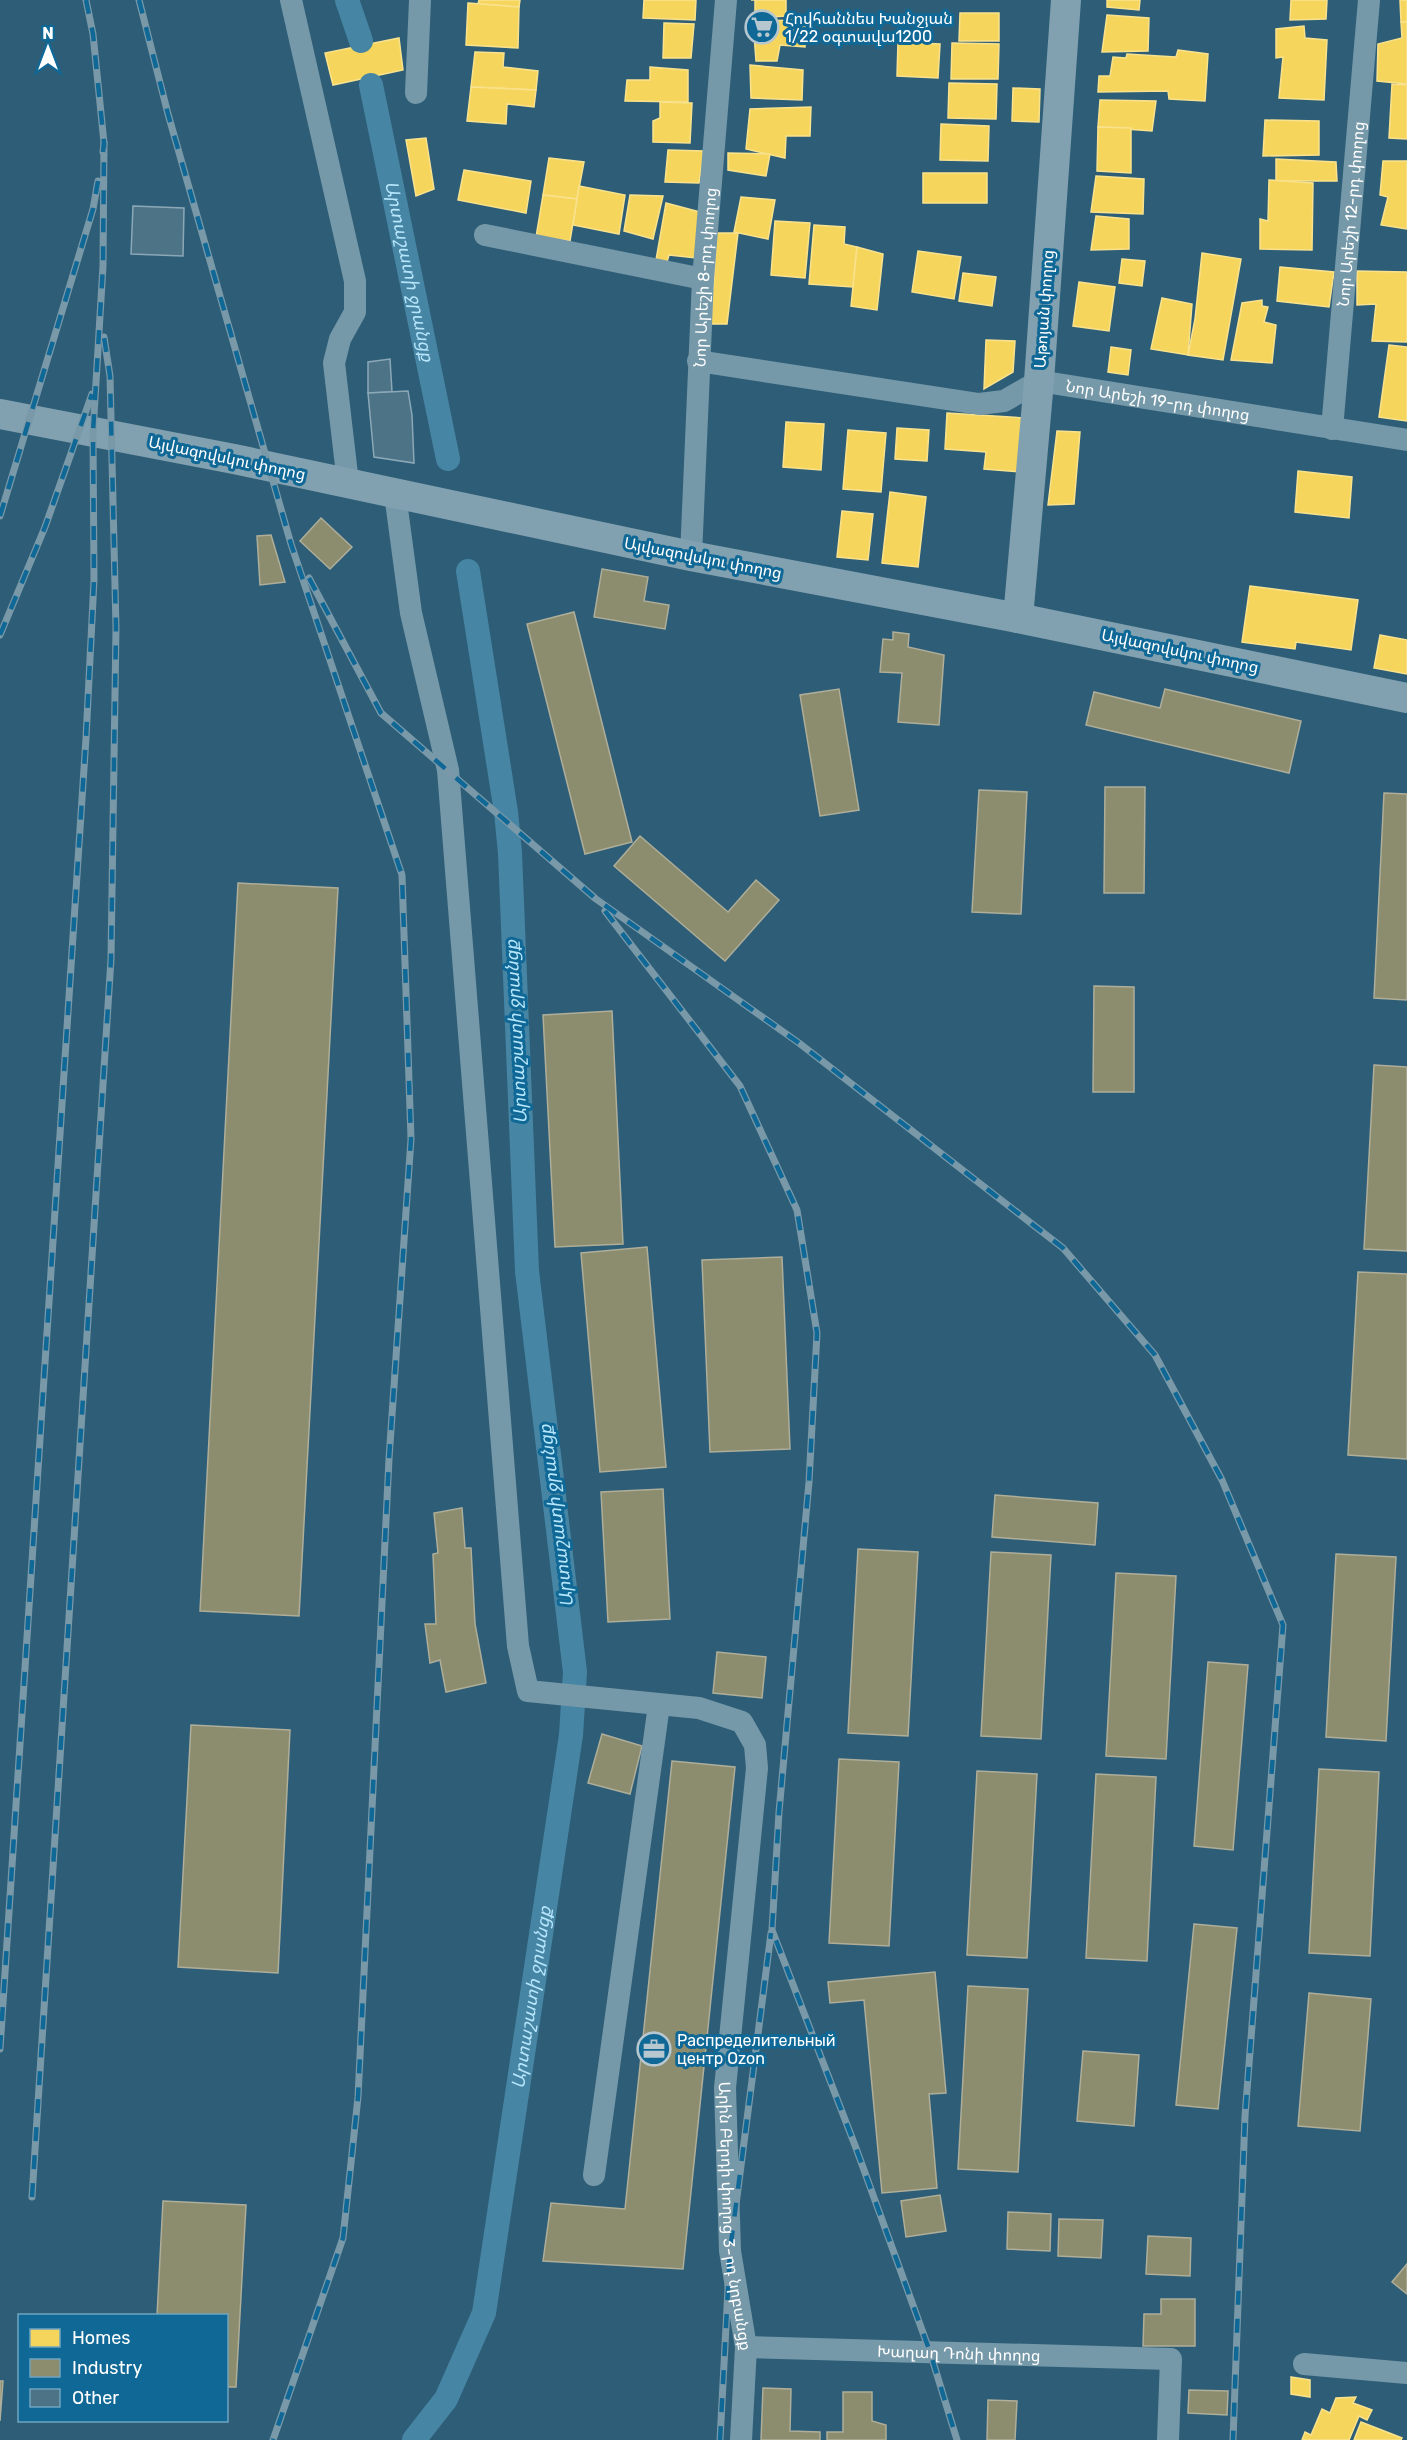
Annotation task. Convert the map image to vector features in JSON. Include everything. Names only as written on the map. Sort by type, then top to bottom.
[{"type":"main road","name":"Աթոյան փողոց","points":[[1018,618],[1039,381],[1066,0]]},
{"type":"main road","name":"Այվազովսկու փողոց","points":[[0,414],[348,483],[691,556],[1018,618],[1407,698]]},
{"type":"street","points":[[291,0],[356,281],[355,312],[340,339],[334,363],[348,483]]},
{"type":"street","points":[[416,93],[420,0]]},
{"type":"street","name":"Նոր Արեշի 8-րդ փողոց","points":[[691,556],[703,279],[726,0]]},
{"type":"street","name":"Նոր Արեշի 12-րդ փողոց","points":[[1332,429],[1369,0]]},
{"type":"street","points":[[485,235],[703,279]]},
{"type":"street","points":[[698,362],[979,404],[1004,401],[1039,381]]},
{"type":"street","name":"Նոր Արեշի 19-րդ փողոց","points":[[1039,381],[1407,440]]},
{"type":"street","name":"Արին Բերդի փողոց 3-րդ նրբանցք","points":[[396,494],[411,613],[448,770],[518,1635],[528,1691],[699,1708],[742,1722],[755,1745],[757,1768],[725,2088],[730,2251],[746,2347],[741,2440]]},
{"type":"street","points":[[594,2175],[659,1705]]},
{"type":"street","name":"Խաղաղ Դոնի փողոց","points":[[746,2347],[1171,2359],[1168,2440]]},
{"type":"street","points":[[1304,2364],[1407,2373]]},
{"type":"building: Homes","points":[[479,0],[520,0],[519,7],[478,4]]},
{"type":"building: Homes","points":[[644,0],[696,0],[695,20],[643,18]]},
{"type":"building: Homes","points":[[755,0],[786,0],[786,16],[755,18]]},
{"type":"building: Homes","points":[[1107,0],[1140,0],[1139,10],[1107,7]]},
{"type":"building: Homes","points":[[1291,0],[1327,0],[1326,19],[1290,20]]},
{"type":"building: Homes","points":[[1400,0],[1407,0],[1407,22],[1401,22]]},
{"type":"building: Homes","points":[[468,3],[519,7],[518,48],[466,45]]},
{"type":"building: Homes","points":[[960,13],[999,13],[999,41],[959,41]]},
{"type":"building: Homes","points":[[1107,15],[1149,18],[1148,51],[1102,52]]},
{"type":"building: Homes","points":[[805,20],[805,47],[780,45],[777,61],[756,61],[753,21]]},
{"type":"building: Homes","points":[[1401,22],[1407,22],[1407,84],[1377,81],[1378,44],[1402,38]]},
{"type":"building: Homes","points":[[664,23],[694,24],[691,58],[663,58]]},
{"type":"building: Homes","points":[[1304,26],[1305,38],[1327,40],[1324,100],[1279,98],[1283,57],[1276,58],[1276,29]]},
{"type":"building: Homes","points":[[399,38],[403,70],[333,85],[325,53]]},
{"type":"building: Homes","points":[[898,42],[940,44],[938,78],[897,76]]},
{"type":"building: Homes","points":[[952,43],[999,44],[998,79],[951,79]]},
{"type":"building: Homes","points":[[1178,50],[1208,54],[1205,101],[1169,99],[1168,91],[1098,92],[1099,76],[1110,76],[1113,57],[1126,58],[1127,54],[1176,57]]},
{"type":"building: Homes","points":[[475,52],[504,53],[503,67],[538,71],[536,90],[471,87]]},
{"type":"building: Homes","points":[[750,65],[803,70],[802,100],[751,98]]},
{"type":"building: Homes","points":[[650,67],[688,70],[688,102],[625,101],[627,80],[650,80]]},
{"type":"building: Homes","points":[[949,83],[997,84],[996,119],[948,118]]},
{"type":"building: Homes","points":[[1392,84],[1407,85],[1407,139],[1389,138]]},
{"type":"building: Homes","points":[[471,87],[536,90],[534,107],[507,104],[506,124],[467,121]]},
{"type":"building: Homes","points":[[1013,88],[1040,89],[1039,122],[1012,121]]},
{"type":"building: Homes","points":[[1100,100],[1156,101],[1152,131],[1098,127]]},
{"type":"building: Homes","points":[[660,102],[692,103],[690,143],[653,142],[653,121],[660,118]]},
{"type":"building: Homes","points":[[811,107],[810,136],[786,136],[785,158],[746,149],[750,109]]},
{"type":"building: Homes","points":[[1265,120],[1319,121],[1319,155],[1263,156]]},
{"type":"building: Homes","points":[[941,124],[989,126],[988,161],[940,160]]},
{"type":"building: Homes","points":[[1098,127],[1131,128],[1131,173],[1097,171]]},
{"type":"building: Homes","points":[[426,138],[434,189],[416,196],[406,140]]},
{"type":"building: Homes","points":[[668,150],[704,151],[699,183],[665,182]]},
{"type":"building: Homes","points":[[728,153],[770,154],[766,176],[728,170]]},
{"type":"building: Homes","points":[[549,158],[584,162],[577,199],[543,195]]},
{"type":"building: Homes","points":[[1276,159],[1336,162],[1337,181],[1276,181]]},
{"type":"building: Homes","points":[[1383,161],[1407,161],[1407,229],[1381,225],[1388,197],[1380,195]]},
{"type":"building: Homes","points":[[464,170],[531,181],[526,213],[458,200]]},
{"type":"building: Homes","points":[[923,173],[987,173],[987,203],[923,203]]},
{"type":"building: Homes","points":[[1096,176],[1144,179],[1143,214],[1091,212]]},
{"type":"building: Homes","points":[[1269,180],[1313,183],[1312,250],[1260,249],[1260,219],[1268,221]]},
{"type":"building: Homes","points":[[579,186],[625,195],[619,234],[573,225]]},
{"type":"building: Homes","points":[[543,195],[577,199],[570,241],[536,237]]},
{"type":"building: Homes","points":[[630,195],[663,196],[653,239],[624,231]]},
{"type":"building: Homes","points":[[741,197],[775,200],[768,239],[734,232]]},
{"type":"building: Homes","points":[[666,203],[704,213],[696,258],[669,255],[667,262],[656,260]]},
{"type":"building: Homes","points":[[1096,216],[1129,219],[1129,249],[1091,250]]},
{"type":"building: Homes","points":[[775,221],[810,223],[805,278],[771,275]]},
{"type":"building: Homes","points":[[814,225],[845,227],[844,244],[857,247],[853,287],[809,284]]},
{"type":"building: Homes","points":[[717,233],[738,233],[727,324],[711,324]]},
{"type":"building: Homes","points":[[857,247],[883,254],[877,310],[851,306]]},
{"type":"building: Homes","points":[[918,251],[961,257],[954,299],[912,292]]},
{"type":"building: Homes","points":[[1202,253],[1241,259],[1223,360],[1188,355],[1195,319]]},
{"type":"building: Homes","points":[[1122,259],[1145,261],[1142,286],[1119,283]]},
{"type":"building: Homes","points":[[1280,267],[1334,272],[1329,307],[1277,301]]},
{"type":"building: Homes","points":[[1357,271],[1407,272],[1407,342],[1372,341],[1376,304],[1357,305]]},
{"type":"building: Homes","points":[[963,273],[996,277],[992,306],[959,301]]},
{"type":"building: Homes","points":[[1079,282],[1115,287],[1109,331],[1073,326]]},
{"type":"building: Homes","points":[[1162,298],[1192,304],[1188,355],[1151,349]]},
{"type":"building: Homes","points":[[1262,300],[1262,306],[1268,307],[1264,322],[1276,325],[1272,363],[1231,360],[1242,303]]},
{"type":"building: Homes","points":[[986,340],[1015,341],[1013,372],[984,389]]},
{"type":"building: Homes","points":[[1389,345],[1407,347],[1407,421],[1379,417]]},
{"type":"building: Homes","points":[[1111,347],[1131,350],[1128,375],[1108,372]]},
{"type":"building: Homes","points":[[947,413],[1025,418],[1022,472],[984,469],[986,452],[945,449]]},
{"type":"building: Homes","points":[[786,422],[824,424],[821,470],[783,467]]},
{"type":"building: Homes","points":[[897,428],[929,430],[927,461],[895,459]]},
{"type":"building: Homes","points":[[848,430],[886,433],[881,492],[843,489]]},
{"type":"building: Homes","points":[[1057,431],[1080,432],[1074,504],[1048,505]]},
{"type":"building: Homes","points":[[1298,471],[1352,477],[1349,518],[1295,512]]},
{"type":"building: Homes","points":[[890,492],[926,497],[918,567],[882,563]]},
{"type":"building: Homes","points":[[842,511],[873,514],[868,560],[837,557]]},
{"type":"building: Homes","points":[[1250,586],[1358,600],[1351,650],[1296,642],[1295,649],[1242,642]]},
{"type":"building: Homes","points":[[1380,635],[1407,640],[1407,674],[1374,668]]},
{"type":"building: Homes","points":[[1291,2377],[1310,2380],[1310,2397],[1291,2394]]},
{"type":"building: Homes","points":[[1356,2397],[1353,2403],[1372,2410],[1367,2420],[1359,2416],[1349,2440],[1302,2440],[1305,2432],[1311,2435],[1322,2409],[1330,2413],[1336,2398]]},
{"type":"building: Homes","points":[[1361,2422],[1402,2438],[1401,2440],[1354,2440]]},
{"type":"building: Industry","points":[[321,518],[352,547],[330,569],[300,541]]},
{"type":"building: Industry","points":[[271,535],[285,582],[260,585],[257,536]]},
{"type":"building: Industry","points":[[602,569],[648,577],[644,601],[669,605],[665,629],[594,617]]},
{"type":"building: Industry","points":[[574,612],[632,842],[585,854],[527,624]]},
{"type":"building: Industry","points":[[893,632],[909,634],[908,647],[944,655],[939,725],[898,722],[902,673],[880,672],[883,639],[893,640]]},
{"type":"building: Industry","points":[[839,689],[859,810],[820,816],[800,695]]},
{"type":"building: Industry","points":[[1165,689],[1301,721],[1289,773],[1086,725],[1094,692],[1160,708]]},
{"type":"building: Industry","points":[[1105,787],[1145,787],[1144,893],[1104,893]]},
{"type":"building: Industry","points":[[979,790],[1027,792],[1021,914],[972,912]]},
{"type":"building: Industry","points":[[1384,793],[1407,794],[1407,1000],[1374,998]]},
{"type":"building: Industry","points":[[640,836],[728,912],[756,880],[779,900],[725,961],[614,866]]},
{"type":"building: Industry","points":[[238,883],[338,888],[299,1616],[200,1611]]},
{"type":"building: Industry","points":[[1094,986],[1134,987],[1134,1092],[1093,1092]]},
{"type":"building: Industry","points":[[612,1011],[623,1244],[555,1247],[543,1015]]},
{"type":"building: Industry","points":[[1374,1065],[1407,1067],[1407,1251],[1364,1249]]},
{"type":"building: Industry","points":[[647,1247],[666,1467],[600,1472],[581,1253]]},
{"type":"building: Industry","points":[[782,1257],[790,1449],[710,1452],[702,1260]]},
{"type":"building: Industry","points":[[1358,1272],[1407,1274],[1407,1459],[1348,1455]]},
{"type":"building: Industry","points":[[663,1489],[670,1619],[608,1622],[601,1492]]},
{"type":"building: Industry","points":[[995,1495],[1098,1503],[1095,1545],[992,1537]]},
{"type":"building: Industry","points":[[462,1508],[465,1548],[471,1548],[475,1624],[486,1683],[446,1692],[440,1660],[430,1663],[425,1624],[436,1624],[433,1554],[438,1553],[434,1513]]},
{"type":"building: Industry","points":[[858,1549],[918,1552],[908,1736],[848,1733]]},
{"type":"building: Industry","points":[[991,1552],[1051,1555],[1041,1739],[981,1736]]},
{"type":"building: Industry","points":[[1336,1554],[1396,1557],[1386,1741],[1326,1737]]},
{"type":"building: Industry","points":[[1116,1573],[1176,1576],[1166,1759],[1106,1756]]},
{"type":"building: Industry","points":[[717,1652],[766,1657],[762,1698],[713,1693]]},
{"type":"building: Industry","points":[[1208,1662],[1248,1665],[1233,1850],[1194,1846]]},
{"type":"building: Industry","points":[[191,1725],[290,1730],[278,1973],[178,1967]]},
{"type":"building: Industry","points":[[602,1734],[642,1746],[630,1794],[588,1783]]},
{"type":"building: Industry","points":[[839,1759],[899,1762],[889,1946],[829,1943]]},
{"type":"building: Industry","points":[[672,1761],[735,1767],[683,2269],[543,2261],[551,2203],[625,2209]]},
{"type":"building: Industry","points":[[1319,1769],[1379,1772],[1370,1956],[1309,1953]]},
{"type":"building: Industry","points":[[977,1771],[1037,1774],[1027,1958],[967,1955]]},
{"type":"building: Industry","points":[[1096,1774],[1156,1777],[1147,1961],[1086,1958]]},
{"type":"building: Industry","points":[[1194,1924],[1237,1928],[1218,2109],[1176,2105]]},
{"type":"building: Industry","points":[[935,1972],[946,2093],[929,2094],[937,2188],[882,2193],[864,2000],[830,2003],[828,1982]]},
{"type":"building: Industry","points":[[968,1986],[1028,1989],[1018,2172],[958,2169]]},
{"type":"building: Industry","points":[[1309,1993],[1371,1999],[1360,2131],[1298,2126]]},
{"type":"building: Industry","points":[[1083,2051],[1139,2055],[1134,2126],[1077,2121]]},
{"type":"building: Industry","points":[[940,2195],[946,2231],[906,2237],[901,2201]]},
{"type":"building: Industry","points":[[163,2201],[246,2205],[236,2387],[228,2387],[228,2314],[157,2314]]},
{"type":"building: Industry","points":[[1008,2212],[1051,2214],[1050,2251],[1007,2249]]},
{"type":"building: Industry","points":[[1059,2219],[1103,2220],[1101,2258],[1058,2256]]},
{"type":"building: Industry","points":[[1148,2236],[1191,2238],[1190,2276],[1146,2274]]},
{"type":"building: Industry","points":[[1407,2264],[1407,2294],[1392,2282]]},
{"type":"building: Industry","points":[[1161,2299],[1195,2299],[1195,2346],[1143,2346],[1144,2314],[1161,2314]]},
{"type":"building: Industry","points":[[0,2381],[3,2381],[0,2421]]},
{"type":"building: Industry","points":[[763,2388],[791,2389],[790,2431],[820,2432],[820,2440],[761,2440]]},
{"type":"building: Industry","points":[[1189,2390],[1228,2391],[1227,2415],[1188,2413]]},
{"type":"building: Industry","points":[[843,2392],[872,2392],[872,2421],[886,2425],[886,2440],[827,2440],[827,2432],[843,2432]]},
{"type":"building: Industry","points":[[988,2400],[1017,2401],[1015,2440],[987,2440]]},
{"type":"building: Other","points":[[133,206],[184,208],[183,256],[131,254]]},
{"type":"building: Other","points":[[390,359],[392,392],[368,393],[368,362]]},
{"type":"building: Other","points":[[408,391],[412,415],[414,463],[374,457],[368,393]]},
{"type":"waterway","name":"Արտաշատի ջրանցք","points":[[347,0],[361,41]]},
{"type":"waterway","name":"Արտաշատի ջրանցք","points":[[371,85],[448,459]]},
{"type":"waterway","name":"Արտաշատի ջրանցք","points":[[414,2440],[446,2399],[484,2313],[571,1735],[575,1672],[527,1271],[510,853],[506,812],[468,571]]},
{"type":"railway","points":[[86,0],[93,34],[103,152]]},
{"type":"railway","points":[[139,0],[168,114],[291,544],[402,875],[411,1139],[389,1459],[358,2097],[343,2238],[273,2440]]},
{"type":"railway","points":[[0,2049],[86,738],[94,580],[93,432],[103,266],[104,143]]},
{"type":"railway","points":[[0,516],[93,209],[98,181]]},
{"type":"railway","points":[[32,2197],[111,959],[116,628],[110,376],[104,337]]},
{"type":"railway","points":[[0,635],[45,527],[92,394]]},
{"type":"railway","points":[[309,578],[381,713],[596,899],[799,1043],[1063,1248],[1155,1355],[1222,1480],[1283,1625],[1245,2116],[1233,2440]]},
{"type":"railway","points":[[605,911],[740,1086],[797,1210],[817,1333],[809,1482],[779,1812],[772,1930],[856,2148],[930,2352],[957,2440]]},
{"type":"railway","points":[[720,2440],[730,2251],[771,1933]]},
{"type":"place","name":"Հովհաննես Խանջյան 1/22 օգտավա1200","points":[[762,27]]},
{"type":"place","name":"Распределительный центр Ozon","points":[[654,2049]]}]
